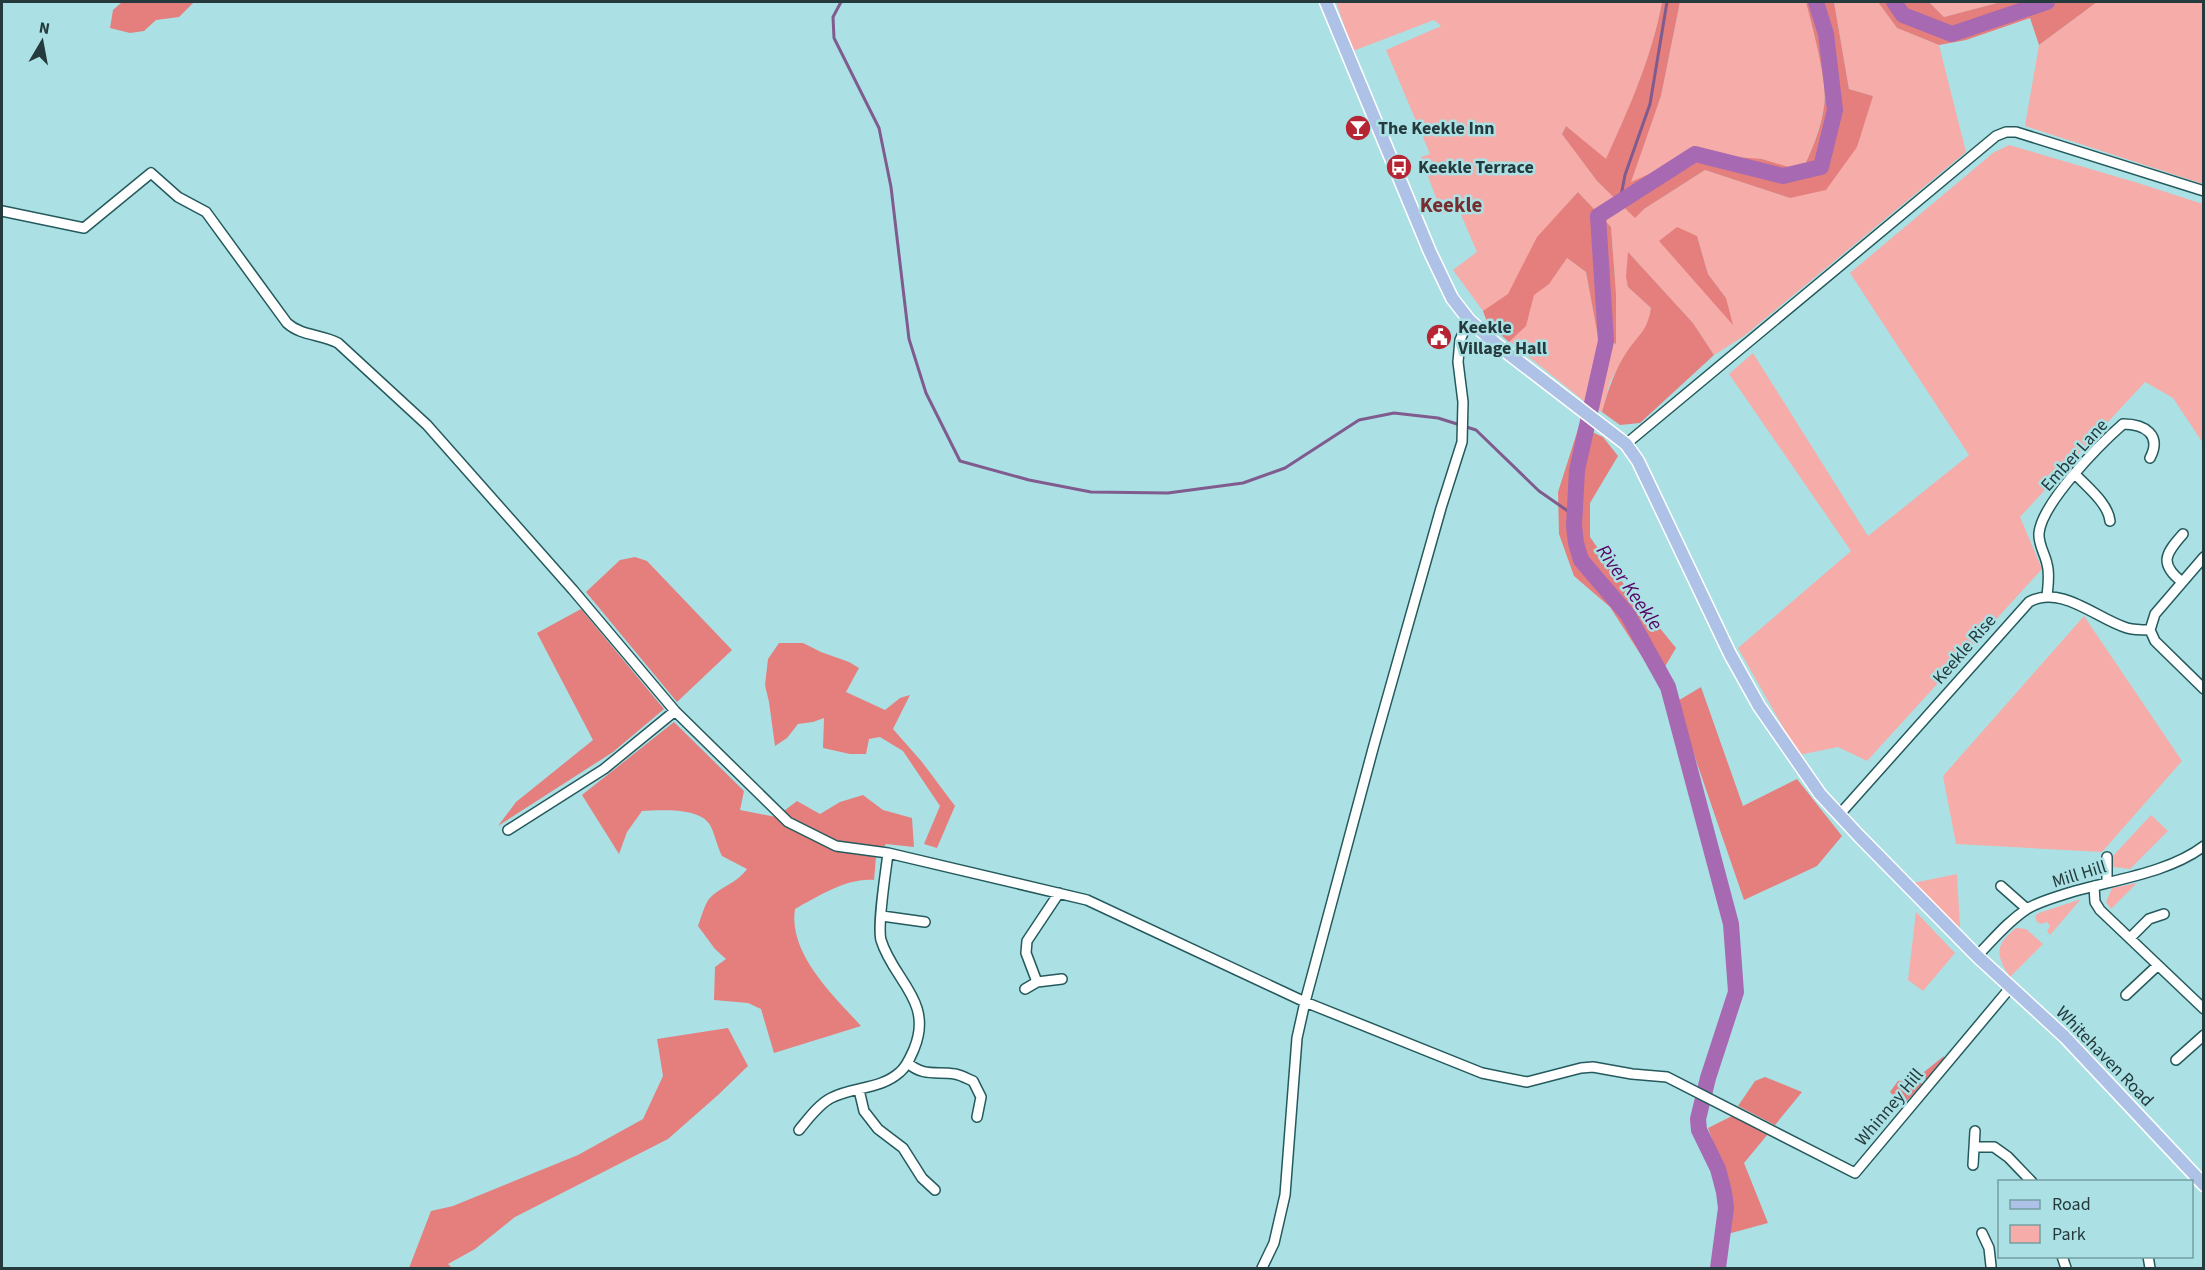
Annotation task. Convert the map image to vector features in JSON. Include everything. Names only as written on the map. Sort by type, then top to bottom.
[{"type":"main road","name":"Whitehaven Road","points":[[1326,2],[1441,279],[1452,298],[1469,320],[1496,344],[1626,444],[1638,461],[1707,609],[1759,706],[1820,794],[1977,956],[2065,1037],[2204,1185]]},
{"type":"street","points":[[1626,444],[1989,142],[2007,132],[2016,132],[2204,191]]},
{"type":"street","points":[[2,211],[84,228],[151,173],[178,197],[206,212],[287,323],[300,332],[327,337],[338,343],[427,425],[573,590],[675,711],[788,822],[836,846],[888,853],[1087,900],[1305,1002]]},
{"type":"street","points":[[1262,1269],[1274,1244],[1282,1212],[1297,1038],[1305,1002],[1377,734],[1462,442],[1463,402],[1458,362],[1460,340],[1469,320]]},
{"type":"street","name":"Ember Lane","points":[[2047,597],[2048,566],[2039,533],[2042,521],[2056,496],[2123,424],[2136,424],[2147,430],[2154,438],[2155,449],[2150,458]]},
{"type":"street","points":[[2075,474],[2105,508],[2110,515],[2110,521]]},
{"type":"street","points":[[2182,582],[2168,568],[2166,560],[2168,552],[2183,534]]},
{"type":"street","points":[[2202,684],[2155,641],[2150,630],[2154,615],[2204,557]]},
{"type":"street","points":[[2047,597],[2063,599],[2127,628],[2150,630]]},
{"type":"street","name":"Keekle Rise","points":[[1839,815],[2023,607],[2033,600],[2047,597]]},
{"type":"street","points":[[508,830],[604,769],[675,711]]},
{"type":"street","name":"Mill Hill","points":[[1977,956],[2002,928],[2027,909],[2054,898],[2172,865],[2203,847]]},
{"type":"street","points":[[799,1130],[829,1099],[842,1093],[885,1083],[899,1073],[908,1063],[917,1041],[919,1018],[915,998],[891,963],[880,938],[888,853]]},
{"type":"street","points":[[2107,857],[2108,882]]},
{"type":"street","points":[[2001,886],[2027,909]]},
{"type":"street","points":[[2094,886],[2095,902],[2100,910],[2204,1009]]},
{"type":"street","points":[[1036,982],[1026,953],[1027,941],[1059,893]]},
{"type":"street","points":[[2130,938],[2149,919],[2164,914]]},
{"type":"street","points":[[882,916],[925,922]]},
{"type":"street","points":[[2126,995],[2157,966]]},
{"type":"street","points":[[1025,989],[1036,982],[1062,979]]},
{"type":"street","name":"Whinney Hill","points":[[1305,1002],[1482,1073],[1527,1082],[1581,1068],[1661,1075],[1855,1173],[2010,988]]},
{"type":"street","points":[[2176,1060],[2204,1035]]},
{"type":"street","points":[[908,1063],[915,1070],[931,1074],[955,1074],[973,1081],[981,1096],[977,1117]]},
{"type":"street","points":[[860,1090],[864,1111],[878,1129],[903,1148],[922,1178],[935,1190]]},
{"type":"street","points":[[1973,1165],[1975,1131]]},
{"type":"street","points":[[1974,1147],[1995,1147],[2030,1180]]},
{"type":"street","points":[[1982,1233],[1989,1248],[1991,1266]]},
{"type":"street","points":[[1989,1248],[1998,1245]]},
{"type":"green space","points":[[1336,2],[1662,2],[1646,63],[1606,160],[1566,126],[1562,133],[1597,181],[1635,217],[1705,170],[1790,198],[1873,96],[1849,89],[1834,2],[1878,2],[1897,28],[1939,45],[1966,152],[1744,336],[1714,355],[1693,323],[1628,252],[1628,287],[1651,308],[1648,326],[1628,350],[1610,382],[1602,412],[1583,403],[1584,401],[1488,324],[1483,311],[1453,270],[1477,252],[1459,210],[1442,214],[1421,157],[1430,154],[1386,50],[1441,26],[1434,20],[1353,51]],"holes":[[[1578,192],[1611,227],[1616,293],[1615,344],[1598,337],[1586,272],[1567,258],[1565,207]],[[1697,236],[1708,274],[1726,298],[1659,241]]]},
{"type":"green space","points":[[1680,2],[1806,2],[1819,54],[1825,96],[1818,132],[1802,172],[1762,159],[1630,182],[1661,96]]},
{"type":"green space","points":[[1929,2],[2001,2],[1944,17]]},
{"type":"green space","points":[[2097,2],[2203,2],[2203,184],[2025,126],[2039,45]]},
{"type":"green space","points":[[2009,145],[2203,204],[2203,443],[2173,398],[2145,382],[2020,517],[2042,569],[1867,761],[1838,747],[1799,755],[1738,648],[1851,551],[1729,374],[1753,353],[1868,536],[1969,455],[1850,273],[1993,153]]},
{"type":"green space","points":[[2084,616],[2182,761],[2102,852],[1956,844],[1943,776]]},
{"type":"green space","points":[[2151,815],[2168,831],[2130,869],[2113,867],[2113,856]]},
{"type":"green space","points":[[1957,874],[1960,927],[1959,932],[1913,883]]},
{"type":"green space","points":[[2137,883],[2111,909],[2106,902],[2112,888]]},
{"type":"green space","points":[[2081,899],[2050,935],[2047,931],[2050,926],[2047,922],[2041,924],[2037,922],[2035,916],[2039,913]]},
{"type":"green space","points":[[1916,912],[1955,953],[1923,991],[1908,980]]},
{"type":"green space","points":[[2016,928],[2026,929],[2043,944],[2010,977],[2002,963],[2000,951],[2004,940]]},
{"type":"shaded area","points":[[122,2],[194,2],[179,17],[156,20],[144,31],[130,33],[110,28],[113,10]]},
{"type":"shaded area","points":[[1662,2],[1680,2],[1661,96],[1631,182],[1695,154],[1762,159],[1802,171],[1813,147],[1823,115],[1825,96],[1819,54],[1806,2],[1834,2],[1849,89],[1873,96],[1857,147],[1826,190],[1790,198],[1705,170],[1644,209],[1635,218],[1597,181],[1562,134],[1566,126],[1606,159],[1646,62]]},
{"type":"shaded area","points":[[1878,2],[1929,2],[1944,17],[2001,2],[2097,2],[2039,45],[2030,18],[1966,40],[1939,45],[1897,28]]},
{"type":"shaded area","points":[[1578,192],[1611,227],[1616,293],[1616,344],[1598,337],[1586,272],[1567,258],[1549,284],[1534,295],[1526,326],[1509,342],[1488,324],[1483,311],[1508,294],[1537,237]]},
{"type":"shaded area","points":[[1677,227],[1697,236],[1708,274],[1726,298],[1733,325],[1659,241]]},
{"type":"shaded area","points":[[1628,252],[1693,323],[1714,355],[1640,423],[1620,425],[1602,412],[1609,388],[1623,357],[1645,327],[1651,308],[1628,287],[1626,277]]},
{"type":"shaded area","points":[[1579,426],[1603,437],[1618,456],[1590,503],[1590,537],[1615,573],[1676,648],[1657,680],[1610,607],[1574,576],[1559,534],[1558,492]]},
{"type":"shaded area","points":[[635,557],[647,561],[732,650],[677,702],[586,592],[620,560]]},
{"type":"shaded area","points":[[581,609],[664,709],[613,752],[498,826],[516,802],[593,740],[537,633]]},
{"type":"shaded area","points":[[779,643],[803,643],[859,668],[846,692],[885,710],[900,698],[910,695],[893,729],[922,762],[955,806],[937,848],[924,844],[940,806],[903,751],[880,737],[869,739],[866,754],[850,754],[823,748],[824,718],[798,724],[787,738],[775,746],[765,685],[768,659]]},
{"type":"shaded area","points":[[1701,687],[1743,806],[1797,779],[1842,836],[1817,866],[1744,900],[1676,702]]},
{"type":"shaded area","points":[[674,722],[744,791],[740,810],[776,817],[797,801],[820,814],[840,802],[863,795],[883,810],[912,818],[914,847],[886,844],[876,857],[874,880],[843,885],[795,909],[795,926],[806,958],[826,988],[861,1026],[774,1053],[761,1009],[748,1003],[714,1000],[715,967],[726,959],[715,949],[698,926],[709,899],[747,869],[722,856],[710,825],[705,819],[689,812],[642,811],[627,832],[619,854],[582,795]]},
{"type":"shaded area","points":[[728,1028],[748,1066],[668,1139],[515,1217],[475,1249],[448,1264],[452,1268],[409,1268],[431,1211],[453,1206],[578,1155],[643,1119],[663,1076],[657,1039]]},
{"type":"shaded area","points":[[1944,1056],[1943,1062],[1926,1081],[1924,1072]]},
{"type":"shaded area","points":[[1765,1077],[1802,1092],[1775,1125],[1738,1106],[1755,1081]]},
{"type":"shaded area","points":[[1911,1080],[1923,1084],[1903,1105],[1890,1092],[1898,1081]]},
{"type":"shaded area","points":[[1734,1115],[1768,1134],[1744,1163],[1768,1223],[1724,1235],[1729,1202],[1727,1179],[1708,1128]]},
{"type":"waterway","points":[[841,2],[833,17],[834,38],[879,128],[891,187],[909,339],[926,393],[960,461],[1029,480],[1091,492],[1168,493],[1243,483],[1285,468],[1359,420],[1394,413],[1438,418],[1476,430],[1539,491],[1575,516]]},
{"type":"waterway","points":[[1620,201],[1625,175],[1650,104],[1667,2]]},
{"type":"waterway","name":"River Keekle","points":[[1718,1268],[1726,1208],[1724,1192],[1718,1169],[1699,1130],[1698,1119],[1708,1078],[1736,992],[1731,924],[1668,687],[1628,615],[1581,560],[1574,526],[1577,470],[1606,341],[1598,216],[1695,154],[1783,176],[1821,167],[1835,110],[1826,34],[1816,2]]},
{"type":"waterway","name":"River Keekle","points":[[1894,2],[1903,15],[1952,34],[2047,2]]},
{"type":"place","name":"The Keekle Inn","points":[[1358,128]]},
{"type":"place","name":"Keekle Terrace","points":[[1399,167]]},
{"type":"place","name":"Keekle Village Hall","points":[[1439,337]]},
{"type":"district","name":"Keekle","points":[[1451,205]]}]
